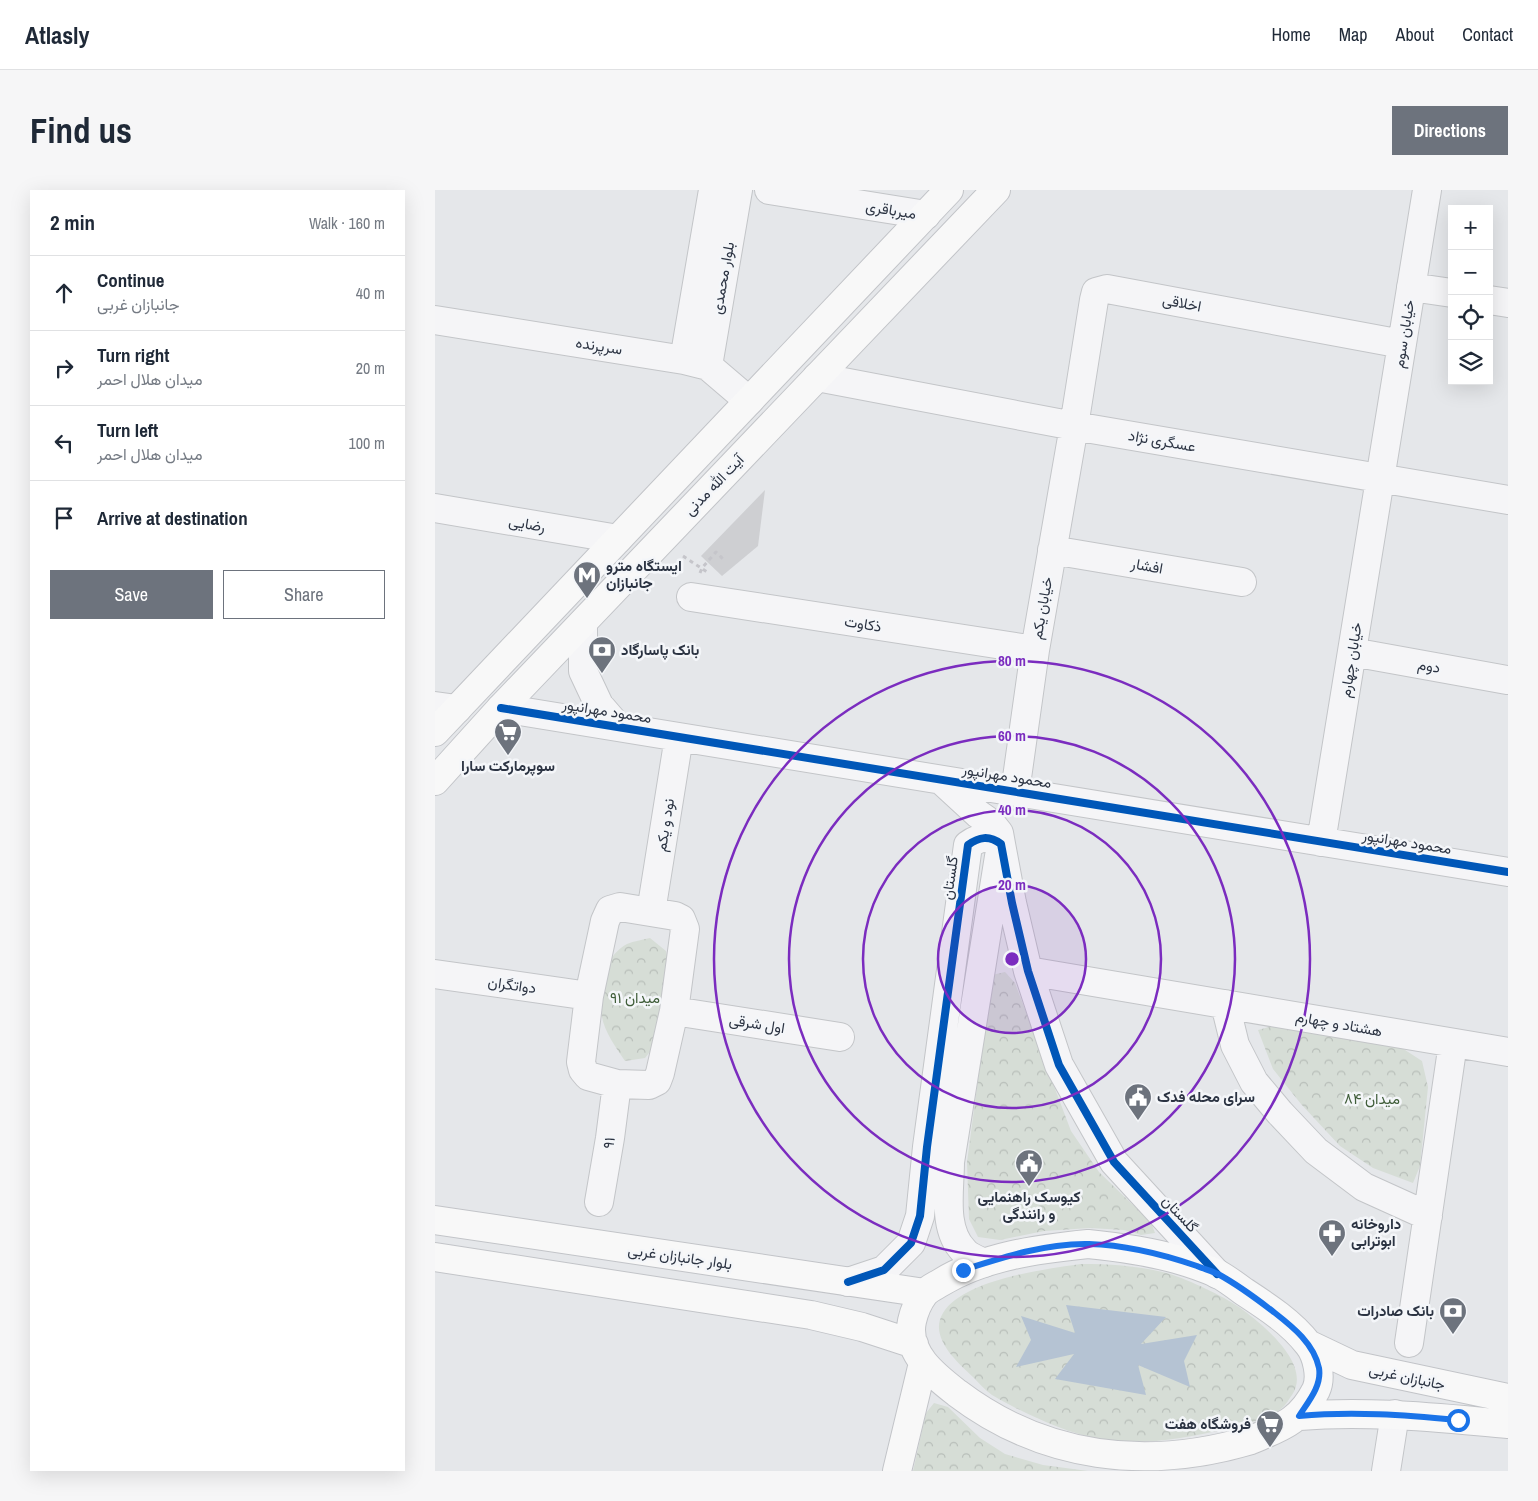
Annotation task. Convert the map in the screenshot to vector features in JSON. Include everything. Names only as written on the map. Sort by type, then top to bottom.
[{"type":"main road","points":[[435,732],[446,708],[618,539],[949,190]]},
{"type":"main road","name":"آیت الله مدنی","points":[[435,782],[501,708],[995,190]]},
{"type":"main road","points":[[446,708],[501,708]]},
{"type":"main road","name":"بلوار جانبازان غربی","points":[[435,1220],[925,1293]]},
{"type":"main road","points":[[897,1471],[918,1353],[911,1326],[915,1310],[925,1293],[963,1270],[984,1263],[1046,1248],[1088,1244],[1134,1249],[1177,1259],[1217,1274],[1261,1302],[1289,1324],[1310,1345],[1319,1369],[1317,1388],[1299,1416],[1280,1428],[1239,1444],[1186,1459],[1160,1471]]},
{"type":"main road","points":[[435,1257],[811,1315],[862,1327],[918,1353],[943,1382],[976,1408],[1047,1444],[1090,1456],[1141,1462],[1186,1459]]},
{"type":"main road","name":"جانبازان غربی","points":[[1310,1345],[1352,1365],[1508,1398]]},
{"type":"main road","points":[[1299,1416],[1336,1413],[1395,1414],[1508,1424]]},
{"type":"street","name":"بلوار محمدی","points":[[696,363],[713,190]]},
{"type":"street","name":"بلوار محمدی","points":[[696,363],[738,190]]},
{"type":"street","name":"میرباقری","points":[[769,190],[925,215]]},
{"type":"street","name":"خیابان سوم","points":[[1381,478],[1427,190]]},
{"type":"street","points":[[1411,286],[1448,292]]},
{"type":"street","name":"اخلاقی","points":[[1075,426],[1094,300],[1096,292],[1107,289],[1402,344]]},
{"type":"street","points":[[1493,301],[1508,303]]},
{"type":"street","name":"سرپرنده","points":[[435,320],[696,363]]},
{"type":"street","points":[[696,363],[749,401]]},
{"type":"street","name":"عسگری نژاد","points":[[817,378],[1075,426],[1508,500]]},
{"type":"street","name":"خیابان یکم","points":[[1015,792],[1035,650],[1075,426]]},
{"type":"street","name":"خیابان چهارم","points":[[1321,842],[1381,478]]},
{"type":"street","name":"رضایی","points":[[435,508],[618,539]]},
{"type":"street","name":"افشار","points":[[1052,550],[1242,582]]},
{"type":"street","name":"ذکاوت","points":[[691,597],[1035,650]]},
{"type":"street","points":[[583,623],[583,671],[599,705],[618,727]]},
{"type":"street","name":"دوم","points":[[1352,652],[1507,680]]},
{"type":"street","name":"محمود مهرانپور","points":[[501,708],[1508,872]]},
{"type":"street","name":"نود و یکم","points":[[651,912],[679,737]]},
{"type":"street","name":"گلستان","points":[[941,780],[979,814],[991,822],[999,833],[1012,903],[1028,971],[1059,1065],[1114,1162],[1217,1274]]},
{"type":"street","name":"گلستان","points":[[848,1282],[884,1270],[911,1243],[920,1216],[927,1147],[968,845],[977,839],[987,837],[1001,844]]},
{"type":"street","points":[[984,1263],[964,1252],[952,1232],[949,1208],[951,1162],[1001,844]]},
{"type":"street","points":[[620,907],[651,912],[675,916],[681,919],[685,929],[674,1011],[657,1081],[649,1085],[617,1084],[587,1076],[581,1062],[589,996],[605,921],[610,910],[620,907]]},
{"type":"street","name":"هشتاد و چهارم","points":[[1028,971],[1508,1052]]},
{"type":"street","name":"دواتگران","points":[[435,974],[589,996]]},
{"type":"street","points":[[1225,1004],[1235,1045],[1254,1082],[1316,1151],[1364,1188],[1428,1216]]},
{"type":"street","name":"اول شرقی","points":[[674,1011],[840,1037]]},
{"type":"street","points":[[1409,1343],[1453,1043]]},
{"type":"street","name":"۹۱","points":[[599,1202],[611,1138],[617,1084]]},
{"type":"street","points":[[1386,1471],[1395,1414]]},
{"type":"path","points":[[660,541],[702,568],[708,574]]},
{"type":"path","points":[[702,568],[716,552],[725,561]]},
{"type":"green space","name":"میدان ۹۱","points":[[650,938],[666,951],[670,971],[661,1038],[645,1058],[625,1061],[610,1038],[602,1019],[600,1003],[604,974],[613,956],[619,949],[627,944]]},
{"type":"green space","points":[[1005,972],[1015,983],[1071,1131],[1099,1172],[1132,1204],[1149,1217],[1155,1233],[1141,1235],[1124,1230],[1090,1228],[1044,1231],[1000,1240],[978,1237],[969,1219],[967,1162],[992,975]]},
{"type":"green space","name":"میدان ۸۴","points":[[1277,1025],[1402,1048],[1422,1061],[1428,1087],[1420,1166],[1413,1183],[1373,1168],[1340,1146],[1301,1104],[1273,1069],[1258,1030]]},
{"type":"green space","points":[[1081,1264],[1126,1266],[1170,1274],[1187,1280],[1232,1303],[1260,1323],[1282,1345],[1296,1370],[1297,1383],[1292,1395],[1283,1407],[1269,1416],[1222,1430],[1146,1442],[1099,1439],[1072,1432],[1044,1421],[992,1395],[984,1389],[947,1349],[939,1331],[939,1322],[943,1313],[953,1302],[968,1292],[986,1284],[1026,1273]]},
{"type":"green space","points":[[934,1403],[948,1407],[980,1438],[1005,1454],[1043,1465],[1088,1471],[913,1471],[926,1413]]},
{"type":"water","points":[[1066,1305],[1166,1317],[1141,1344],[1197,1335],[1184,1361],[1190,1387],[1138,1365],[1146,1395],[1055,1379],[1074,1354],[1016,1367],[1031,1340],[1021,1316],[1075,1333]]},
{"type":"building","points":[[765,490],[758,546],[722,576],[701,556]]},
{"type":"cycle path","points":[[501,708],[1508,872]]},
{"type":"cycle path","points":[[848,1282],[884,1270],[911,1243],[920,1216],[927,1147],[968,845],[984,838],[992,839],[1001,844],[1012,903],[1028,971],[1059,1065],[1114,1162],[1217,1274]]},
{"type":"place","name":"ایستگاه مترو جانبازان","points":[[587,599]]},
{"type":"place","name":"بانک پاسارگاد","points":[[602,674]]},
{"type":"place","name":"سوپرمارکت سارا","points":[[508,756]]},
{"type":"place","name":"سرای محله فدک","points":[[1138,1121]]},
{"type":"place","name":"کیوسک راهنمایی و رانندگی","points":[[1029,1187]]},
{"type":"place","name":"داروخانه ابوترابی","points":[[1332,1257]]},
{"type":"place","name":"بانک صادرات","points":[[1453,1335]]},
{"type":"place","name":"فروشگاه هفت","points":[[1270,1448]]},
{"type":"route","points":[[963,1270],[1013,1255],[1046,1248],[1088,1244],[1134,1249],[1177,1259],[1217,1274],[1261,1302],[1289,1324],[1310,1345],[1319,1369],[1317,1388],[1299,1416],[1336,1413],[1395,1414],[1458,1420]]}]
